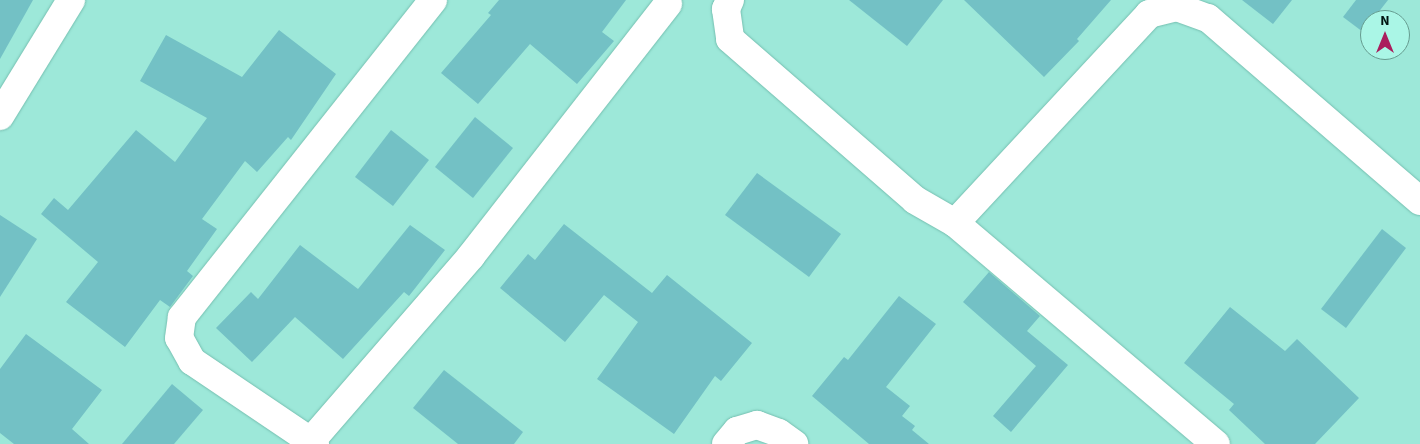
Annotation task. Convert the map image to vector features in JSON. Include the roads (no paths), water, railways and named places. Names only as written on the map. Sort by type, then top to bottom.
[{"type":"street","points":[[0,116],[71,0]]},
{"type":"street","points":[[433,0],[182,318],[179,338],[192,361],[313,442],[471,256],[668,4]]},
{"type":"street","points":[[730,0],[726,9],[730,39],[915,200],[955,223],[1216,444]]},
{"type":"street","points":[[955,223],[1149,14],[1177,7],[1208,18],[1420,201]]},
{"type":"street","points":[[726,444],[737,431],[757,425],[779,432],[794,444]]}]
